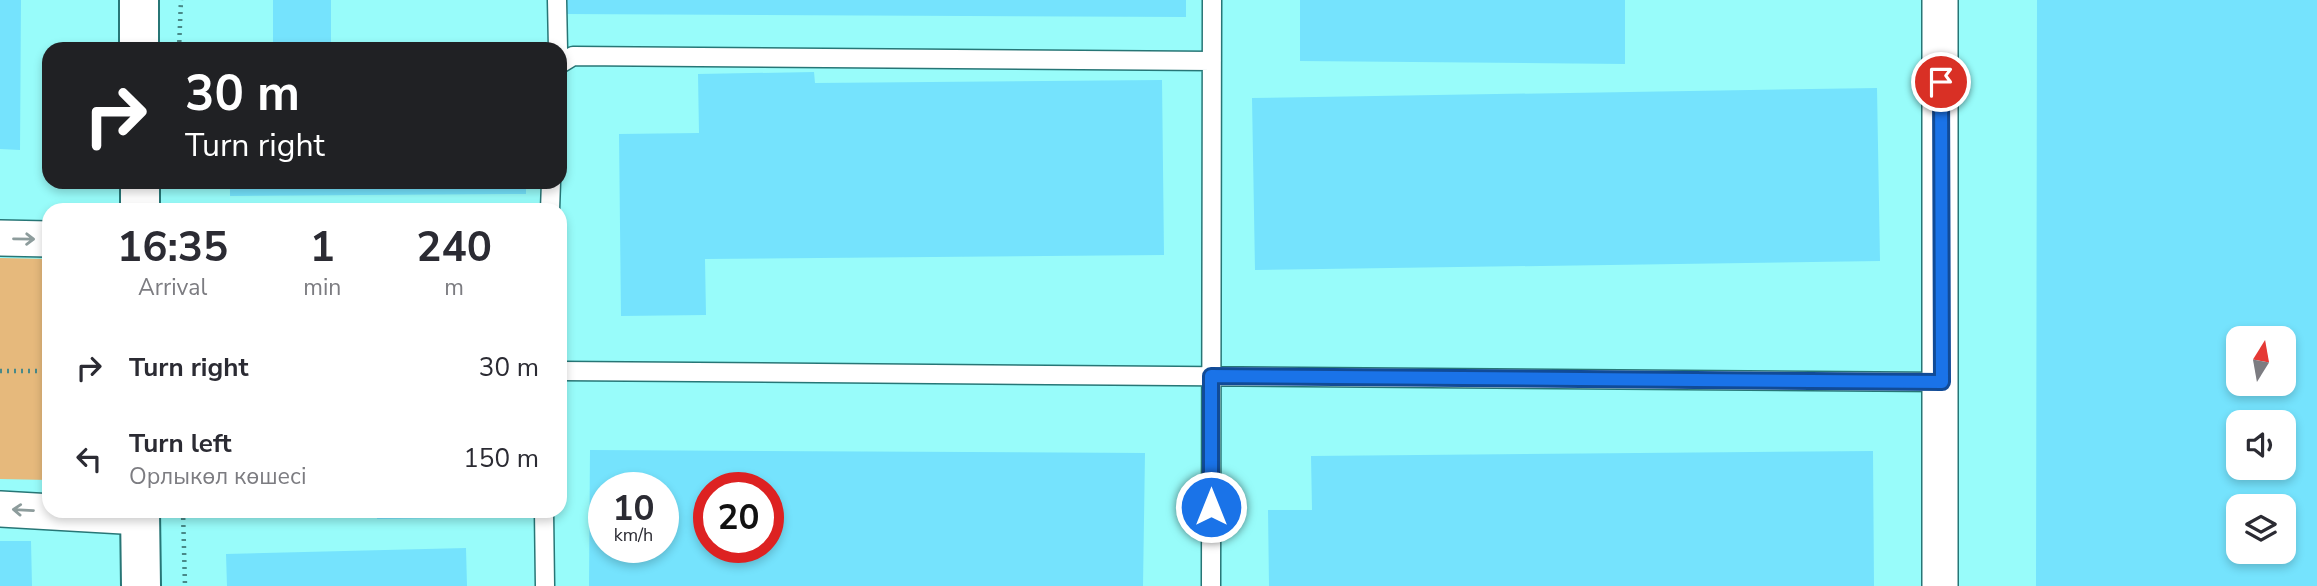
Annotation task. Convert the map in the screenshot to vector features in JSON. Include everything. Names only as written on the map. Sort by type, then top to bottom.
[{"type":"main road","points":[[139,0],[139,42]]},
{"type":"main road","points":[[140,518],[141,586]]},
{"type":"street","points":[[1940,0],[1940,586]]},
{"type":"street","points":[[0,238],[42,239]]},
{"type":"street","points":[[0,509],[42,510]]},
{"type":"lane","points":[[557,0],[558,42]]},
{"type":"lane","points":[[1211,586],[1212,0]]},
{"type":"lane","points":[[567,60],[573,56],[1212,61]]},
{"type":"lane","points":[[567,371],[1942,382]]},
{"type":"lane","points":[[544,518],[545,586]]},
{"type":"path","points":[[179,42],[180,0]]},
{"type":"path","points":[[0,371],[42,371]]},
{"type":"path","points":[[183,518],[185,586]]},
{"type":"shaded area","points":[[0,258],[42,259],[42,480],[0,479]]},
{"type":"building","points":[[0,0],[21,0],[20,150],[0,149]]},
{"type":"building","points":[[273,0],[331,0],[331,42],[273,42]]},
{"type":"building","points":[[564,0],[1186,0],[1186,17],[564,14]]},
{"type":"building","points":[[1300,0],[1625,0],[1625,64],[1300,61]]},
{"type":"building","points":[[2037,0],[2317,0],[2317,586],[2036,586]]},
{"type":"building","points":[[814,72],[815,83],[1162,80],[1164,255],[705,259],[706,315],[621,316],[619,134],[699,133],[698,74]]},
{"type":"building","points":[[1877,88],[1880,261],[1255,270],[1252,98]]},
{"type":"building","points":[[230,189],[526,189],[526,194],[230,196]]},
{"type":"building","points":[[590,450],[1145,453],[1143,586],[589,586],[589,563],[679,563],[679,472],[590,472]]},
{"type":"building","points":[[1873,451],[1874,586],[1269,586],[1268,510],[1312,510],[1311,456]]},
{"type":"building","points":[[377,518],[453,518],[377,519]]},
{"type":"building","points":[[0,541],[31,541],[32,586],[0,586]]},
{"type":"building","points":[[466,548],[467,586],[227,586],[226,554]]},
{"type":"route","points":[[1211,507],[1211,376],[1942,382],[1941,82]]}]
